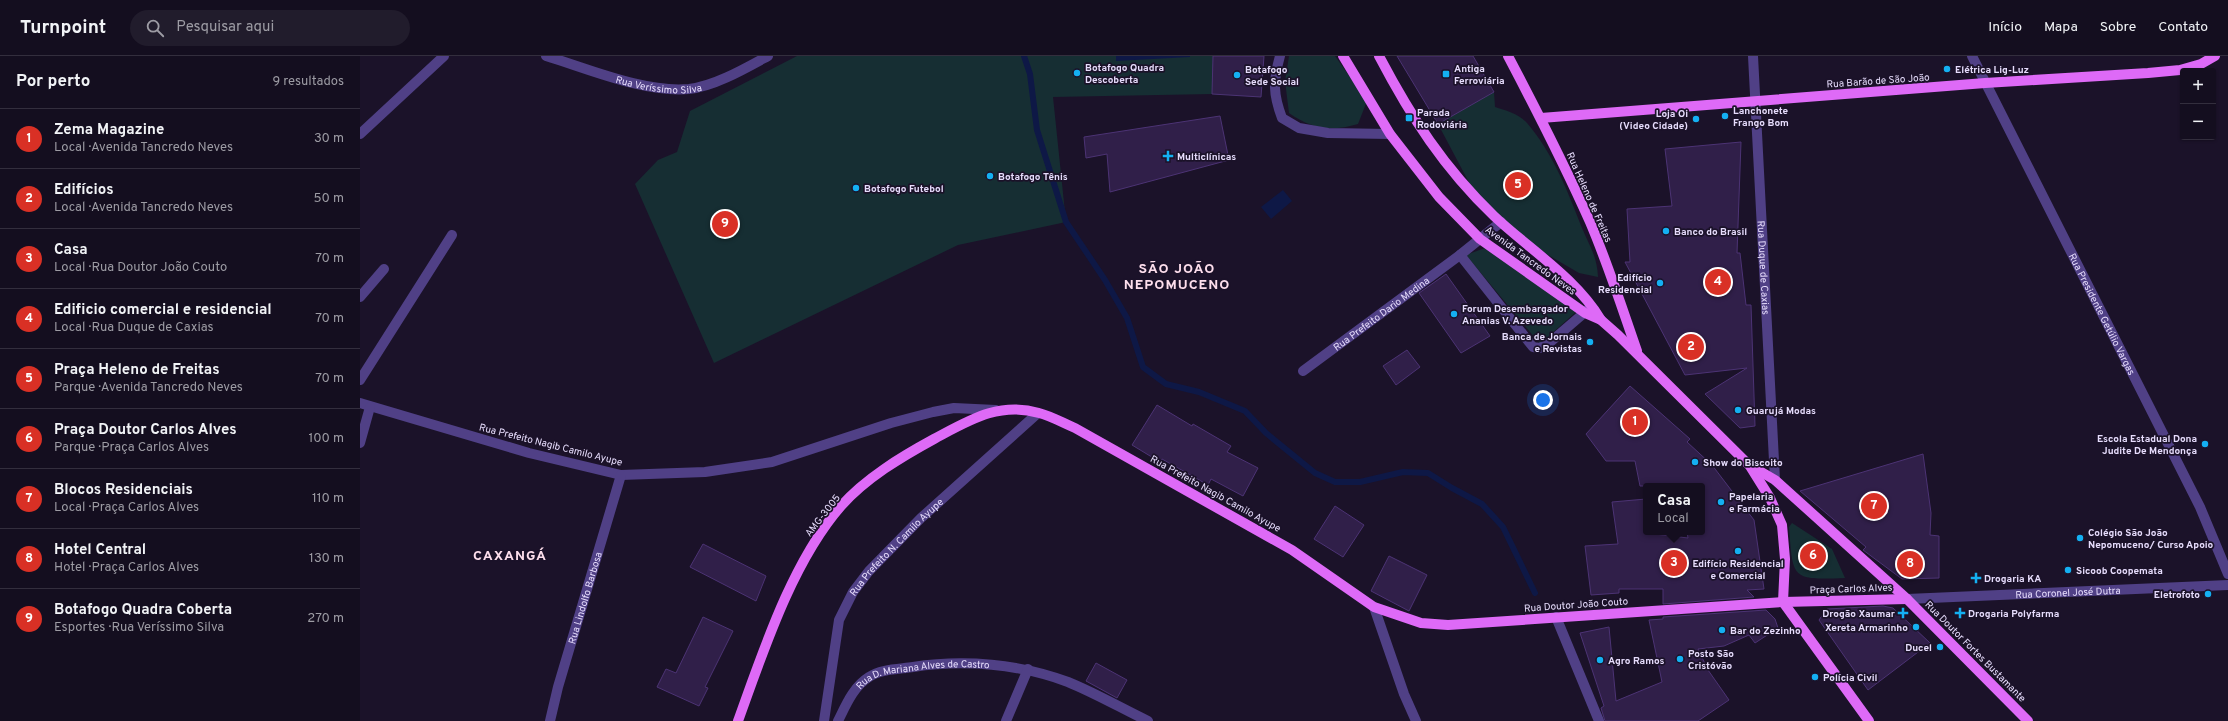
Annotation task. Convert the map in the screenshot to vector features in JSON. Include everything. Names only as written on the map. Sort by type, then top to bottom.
[{"type":"main road","name":"Avenida Tancredo Neves","points":[[1343,56],[1390,134],[1439,197],[1480,240],[1588,310],[1600,320],[1638,352],[1750,466]]},
{"type":"main road","name":"Avenida Tancredo Neves","points":[[1379,56],[1429,142],[1457,178],[1501,222],[1566,280],[1588,310]]},
{"type":"main road","name":"Rua Heleno de Freitas","points":[[1508,56],[1541,118],[1590,223],[1638,352]]},
{"type":"main road","name":"Rua Barão de São João","points":[[1541,118],[1985,83],[2180,70],[2201,64],[2215,56]]},
{"type":"main road","name":"AMG-3005","points":[[738,721],[783,605],[806,556],[841,506],[871,479],[915,449],[961,424],[996,410],[1016,409],[1038,413]]},
{"type":"main road","name":"Rua Prefeito Nagib Camilo Ayupe","points":[[1038,413],[1075,428],[1292,550],[1374,607]]},
{"type":"main road","name":"Praça Carlos Alves","points":[[1750,466],[1775,480],[1907,599]]},
{"type":"main road","points":[[1750,466],[1770,498],[1782,525],[1785,559],[1783,602],[1869,721]]},
{"type":"main road","name":"Praça Carlos Alves","points":[[1783,602],[1907,599]]},
{"type":"main road","name":"Rua Doutor Fortes Bustamante","points":[[1907,599],[2028,721]]},
{"type":"main road","name":"Rua Doutor João Couto","points":[[1374,607],[1421,623],[1448,625],[1783,602]]},
{"type":"street","points":[[360,134],[444,56]]},
{"type":"street","name":"Rua Veríssimo Silva","points":[[546,56],[625,80],[669,88],[690,89],[719,80],[768,56]]},
{"type":"street","points":[[1280,56],[1274,77],[1275,99],[1282,118],[1299,128],[1328,132],[1390,134]]},
{"type":"street","name":"Rua Duque de Caxias","points":[[1753,56],[1775,480]]},
{"type":"street","name":"Rua Presidente Getúlio Vargas","points":[[1972,56],[2091,288],[2193,493],[2228,574]]},
{"type":"street","name":"Rua Prefeito Dario Medina","points":[[1303,371],[1480,240],[1501,222]]},
{"type":"street","points":[[360,380],[452,235]]},
{"type":"street","points":[[1460,255],[1533,347],[1540,348],[1548,344],[1588,310]]},
{"type":"street","points":[[360,297],[384,270]]},
{"type":"street","name":"Rua Prefeito Nagib Camilo Ayupe","points":[[360,403],[528,453],[621,475],[705,472],[772,462],[891,423],[933,412],[954,408],[996,410]]},
{"type":"street","points":[[360,443],[370,407]]},
{"type":"street","name":"Rua Prefeito N. Camilo Ayupe","points":[[824,721],[840,620],[853,592],[868,572],[921,518],[1038,413]]},
{"type":"street","name":"Rua Lindolfo Barbosa","points":[[550,721],[558,686],[621,475]]},
{"type":"street","name":"Rua Coronel José Dutra","points":[[1907,599],[2228,585]]},
{"type":"street","points":[[1374,607],[1404,694],[1416,721]]},
{"type":"street","points":[[1556,617],[1586,694],[1599,721]]},
{"type":"street","name":"Rua D. Mariana Alves de Castro","points":[[838,721],[852,693],[869,676],[885,671],[922,665],[973,664],[1028,669],[1069,682],[1148,721]]},
{"type":"street","points":[[1006,721],[1028,669]]},
{"type":"green space","points":[[797,56],[1264,56],[1261,97],[1212,94],[1053,97],[1066,222],[958,245],[714,363],[635,184],[658,160],[677,152],[690,111]]},
{"type":"green space","points":[[1289,56],[1335,56],[1367,101],[1358,124],[1339,128],[1322,128],[1306,123],[1289,113],[1285,81]]},
{"type":"green space","points":[[1494,92],[1495,107],[1512,113],[1524,120],[1545,147],[1559,173],[1593,252],[1598,277],[1579,273],[1531,245],[1473,190],[1438,124]]},
{"type":"green space","points":[[1485,248],[1577,311],[1540,344],[1466,255]]},
{"type":"green space","points":[[1792,523],[1832,549],[1845,578],[1814,578],[1798,573],[1794,567],[1792,557],[1789,527]]},
{"type":"shaded area","points":[[1116,56],[1190,56],[1190,57],[1116,61]]},
{"type":"shaded area","points":[[1283,190],[1292,201],[1271,219],[1261,207]]},
{"type":"building","name":"Botafogo Sede Social","points":[[1213,56],[1264,56],[1261,97],[1212,94]]},
{"type":"building","name":"Antiga Ferroviária","points":[[1397,56],[1473,56],[1494,92],[1438,124]]},
{"type":"building","name":"Multiclínicas","points":[[1220,116],[1229,160],[1110,192],[1107,154],[1086,158],[1084,137]]},
{"type":"building","points":[[1741,142],[1737,253],[1740,253],[1746,305],[1751,305],[1755,426],[1740,428],[1705,394],[1747,368],[1685,375],[1625,262],[1630,262],[1627,209],[1672,206],[1665,149]]},
{"type":"building","name":"Forum Desembargador Ananias V. Azevedo","points":[[1446,274],[1490,336],[1461,353],[1419,293]]},
{"type":"building","points":[[1407,350],[1420,367],[1396,385],[1383,366]]},
{"type":"building","points":[[1630,386],[1690,439],[1687,442],[1712,465],[1754,520],[1764,589],[1747,590],[1754,597],[1663,604],[1663,589],[1619,589],[1619,593],[1591,595],[1585,546],[1618,544],[1612,502],[1643,499],[1643,535],[1663,535],[1688,538],[1688,535],[1705,535],[1705,483],[1643,483],[1643,486],[1640,486],[1635,461],[1606,461],[1586,434]]},
{"type":"building","points":[[1157,405],[1192,426],[1193,424],[1231,446],[1227,452],[1258,468],[1243,496],[1211,479],[1208,485],[1162,459],[1160,462],[1132,445]]},
{"type":"building","points":[[1923,454],[1931,513],[1930,535],[1939,536],[1939,578],[1902,579],[1863,550],[1866,547],[1800,491]]},
{"type":"building","points":[[1335,506],[1364,525],[1343,557],[1314,539]]},
{"type":"building","points":[[703,544],[766,576],[756,601],[690,567]]},
{"type":"building","points":[[1389,556],[1427,575],[1409,611],[1371,591]]},
{"type":"building","points":[[1883,606],[1893,608],[1930,643],[1868,690],[1819,620],[1827,609]]},
{"type":"building","name":"Posto São Cristóvão","points":[[1766,610],[1775,619],[1778,628],[1755,643],[1749,635],[1724,646],[1698,649],[1708,670],[1729,700],[1698,721],[1605,721],[1601,708],[1604,706],[1580,633],[1609,627],[1616,701],[1662,682],[1649,620],[1663,619],[1663,617]]},
{"type":"building","points":[[703,617],[733,631],[705,687],[708,688],[699,706],[657,687],[666,669],[676,673]]},
{"type":"building","points":[[1096,663],[1127,680],[1117,698],[1086,681]]},
{"type":"waterway","points":[[1024,56],[1030,74],[1037,130],[1066,222],[1105,280],[1127,318],[1143,367],[1166,384],[1199,392],[1245,411],[1266,433],[1315,473],[1335,482],[1360,482],[1403,472],[1428,473],[1482,504],[1503,527],[1535,593]]},
{"type":"place","name":"Elétrica Lig-Luz","points":[[1947,69]]},
{"type":"place","name":"Botafogo Quadra Descoberta","points":[[1077,73]]},
{"type":"place","name":"Antiga Ferroviária","points":[[1446,74]]},
{"type":"place","name":"Botafogo Sede Social","points":[[1237,75]]},
{"type":"place","name":"Lanchonete Frango Bom","points":[[1725,116]]},
{"type":"place","name":"Parada Rodoviária","points":[[1409,118]]},
{"type":"place","name":"Loja Oi (Video Cidade)","points":[[1696,119]]},
{"type":"place","name":"Multiclínicas","points":[[1168,156]]},
{"type":"place","name":"Botafogo Tênis","points":[[990,176]]},
{"type":"place","name":"Praça Heleno de Freitas","points":[[1518,185]]},
{"type":"place","name":"Botafogo Futebol","points":[[856,188]]},
{"type":"place","name":"Botafogo Quadra Coberta","points":[[725,224]]},
{"type":"place","name":"Banco do Brasil","points":[[1666,231]]},
{"type":"place","name":"Edificio comercial e residencial","points":[[1718,282]]},
{"type":"place","name":"Edifício Residencial","points":[[1660,283]]},
{"type":"place","name":"Forum Desembargador Ananias V. Azevedo","points":[[1454,314]]},
{"type":"place","name":"Banca de Jornais e Revistas","points":[[1590,342]]},
{"type":"place","name":"Edifícios","points":[[1691,347]]},
{"type":"place","name":"Guarujá Modas","points":[[1738,410]]},
{"type":"place","name":"Zema Magazine","points":[[1635,422]]},
{"type":"place","name":"Escola Estadual Dona Judite De Mendonça","points":[[2205,444]]},
{"type":"place","name":"Show do Biscoito","points":[[1695,462]]},
{"type":"place","name":"Papelaria e Farmácia","points":[[1721,502]]},
{"type":"place","name":"Blocos Residenciais","points":[[1874,506]]},
{"type":"place","name":"Colégio São João Nepomuceno/ Curso Apoio","points":[[2080,538]]},
{"type":"place","name":"Edifício Residencial e Comercial","points":[[1738,551]]},
{"type":"place","name":"Praça Doutor Carlos Alves","points":[[1813,556]]},
{"type":"place","name":"Casa","points":[[1674,563]]},
{"type":"place","name":"Hotel Central","points":[[1910,564]]},
{"type":"place","name":"Sicoob Coopemata","points":[[2068,570]]},
{"type":"place","name":"Drogaria KA","points":[[1976,578]]},
{"type":"place","name":"Eletrofoto","points":[[2208,594]]},
{"type":"place","name":"Drogão Xaumar","points":[[1903,613]]},
{"type":"place","name":"Drogaria Polyfarma","points":[[1960,613]]},
{"type":"place","name":"Xereta Armarinho","points":[[1916,627]]},
{"type":"place","name":"Bar do Zezinho","points":[[1722,630]]},
{"type":"place","name":"Ducel","points":[[1940,647]]},
{"type":"place","name":"Posto São Cristóvão","points":[[1680,659]]},
{"type":"place","name":"Agro Ramos","points":[[1600,660]]},
{"type":"place","name":"Polícia Civil","points":[[1815,677]]},
{"type":"district","name":"SÃO JOÃO NEPOMUCENO","points":[[1177,276]]},
{"type":"district","name":"CAXANGÁ","points":[[510,555]]}]
